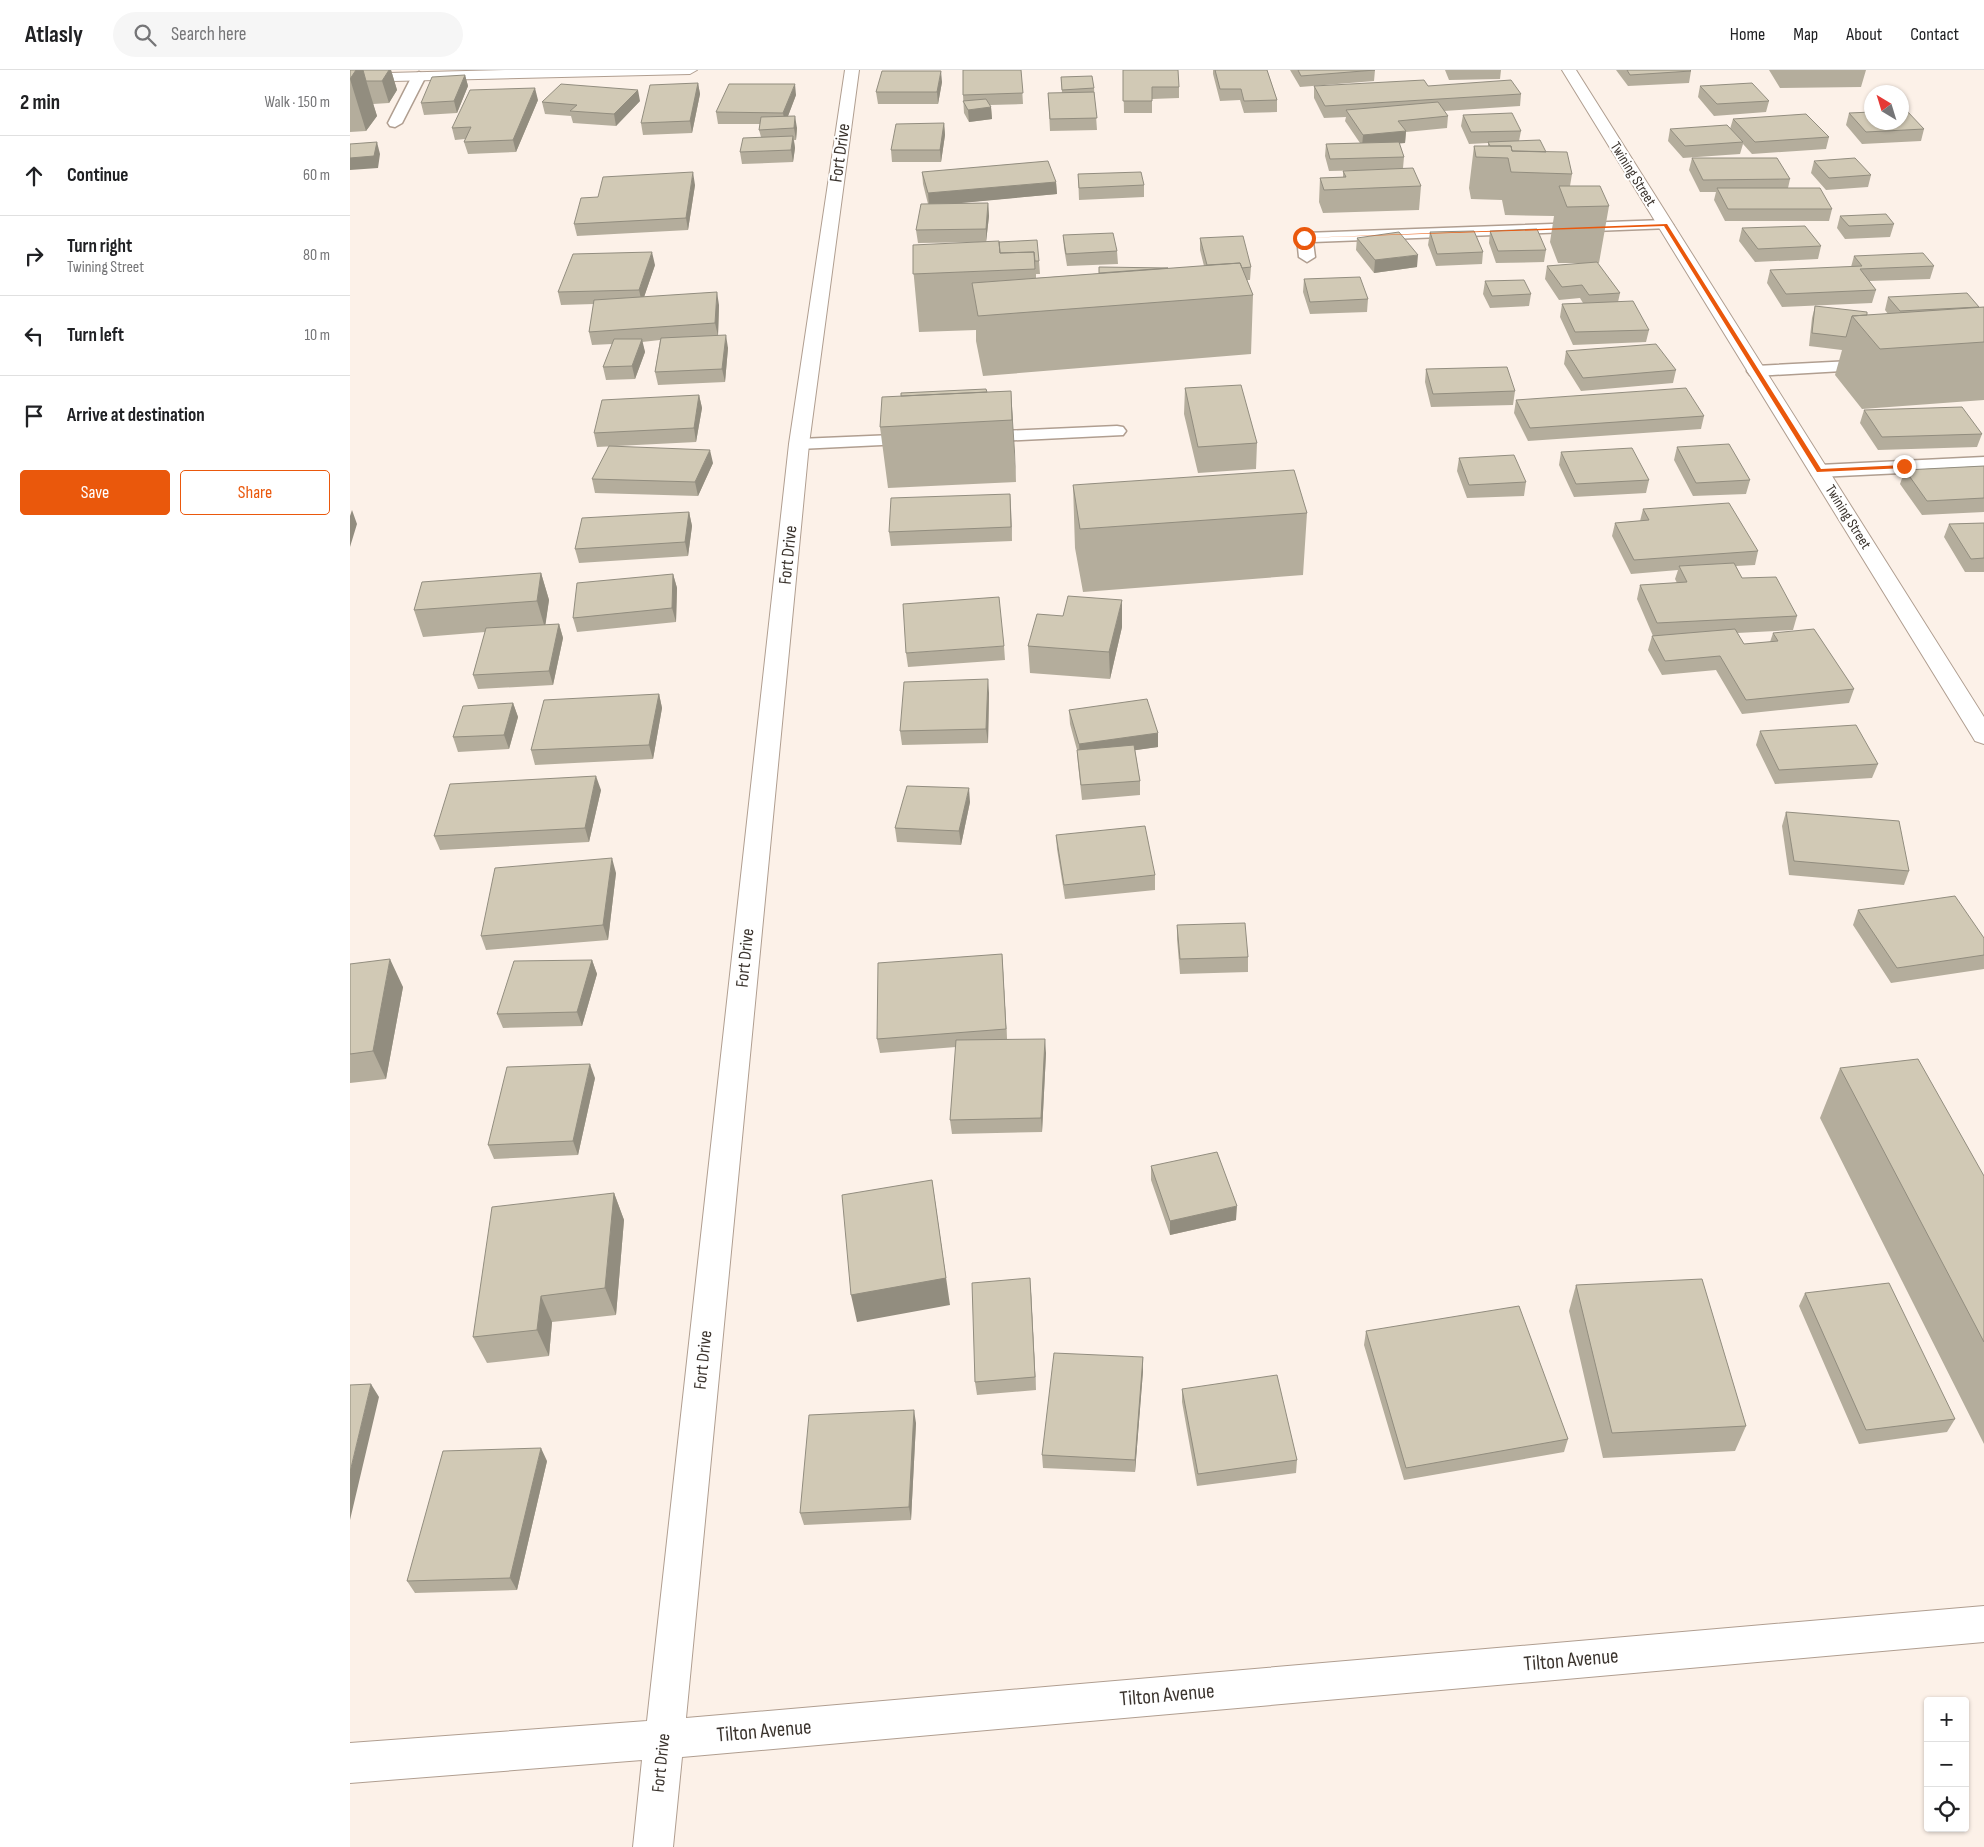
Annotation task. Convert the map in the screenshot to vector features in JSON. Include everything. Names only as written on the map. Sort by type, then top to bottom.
[{"type":"street","points":[[350,78],[560,71],[690,70]]},
{"type":"street","name":"Fort Drive","points":[[653,1847],[799,444],[852,70]]},
{"type":"street","name":"Twining Street","points":[[1569,70],[1984,736]]},
{"type":"street","name":"Tilton Avenue","points":[[350,1763],[664,1739],[1984,1624]]},
{"type":"lane","points":[[395,124],[419,76]]},
{"type":"lane","points":[[1307,256],[1304,238],[1665,225]]},
{"type":"lane","points":[[1756,371],[1884,364]]},
{"type":"lane","points":[[960,438],[1117,432]]},
{"type":"lane","points":[[799,444],[930,439]]},
{"type":"lane","points":[[1819,471],[1984,463]]},
{"type":"building","points":[[350,70],[356,70],[350,79]]},
{"type":"building","points":[[363,70],[389,70],[382,81],[366,81]]},
{"type":"building","points":[[963,70],[1021,70],[1023,93],[963,95]]},
{"type":"building","points":[[1123,70],[1178,70],[1179,87],[1152,87],[1152,101],[1123,101]]},
{"type":"building","points":[[1215,70],[1267,70],[1277,100],[1244,101],[1241,89],[1220,89]]},
{"type":"building","points":[[1298,70],[1375,70],[1301,76]]},
{"type":"building","points":[[1627,70],[1690,70],[1691,71],[1630,75]]},
{"type":"building","points":[[882,71],[941,71],[937,92],[876,92]]},
{"type":"building","points":[[465,75],[454,101],[421,103],[432,77]]},
{"type":"building","points":[[1092,76],[1094,88],[1062,90],[1061,77]]},
{"type":"building","points":[[1424,80],[1428,86],[1511,80],[1521,94],[1325,106],[1314,86]]},
{"type":"building","points":[[698,83],[690,121],[641,123],[650,85]]},
{"type":"building","points":[[1752,83],[1769,101],[1717,104],[1700,86]]},
{"type":"building","points":[[561,84],[638,90],[614,114],[570,111],[577,105],[542,102]]},
{"type":"building","points":[[729,84],[795,84],[783,113],[716,112]]},
{"type":"building","points":[[535,88],[513,140],[464,142],[471,127],[452,128],[470,90]]},
{"type":"building","points":[[1094,92],[1097,118],[1050,119],[1048,93]]},
{"type":"building","points":[[986,99],[991,107],[968,110],[963,101]]},
{"type":"building","points":[[1438,102],[1448,116],[1398,121],[1406,131],[1363,135],[1346,110]]},
{"type":"building","points":[[1864,112],[1864,130],[1849,113]]},
{"type":"building","points":[[1512,113],[1521,131],[1471,132],[1463,115]]},
{"type":"building","points":[[1909,113],[1924,129],[1909,130]]},
{"type":"building","points":[[1806,114],[1829,137],[1755,142],[1733,119]]},
{"type":"building","points":[[795,116],[794,128],[759,130],[761,117]]},
{"type":"building","points":[[944,123],[940,150],[891,150],[896,124]]},
{"type":"building","points":[[1727,125],[1743,142],[1685,146],[1670,129]]},
{"type":"building","points":[[1864,130],[1905,130],[1866,132]]},
{"type":"building","points":[[793,136],[791,150],[740,152],[743,138]]},
{"type":"building","points":[[1540,140],[1546,152],[1512,151],[1511,146],[1490,146],[1488,142]]},
{"type":"building","points":[[377,142],[374,156],[350,158],[350,144]]},
{"type":"building","points":[[1399,142],[1404,157],[1330,159],[1326,144]]},
{"type":"building","points":[[1474,146],[1511,146],[1512,151],[1567,152],[1572,174],[1511,172],[1508,158],[1476,157]]},
{"type":"building","points":[[1692,158],[1777,158],[1790,179],[1703,180]]},
{"type":"building","points":[[1855,158],[1871,175],[1829,178],[1814,161]]},
{"type":"building","points":[[1048,161],[1056,182],[928,193],[922,172]]},
{"type":"building","points":[[1413,168],[1421,186],[1324,190],[1320,178],[1346,177],[1343,171]]},
{"type":"building","points":[[693,172],[686,218],[574,224],[581,198],[598,197],[603,177]]},
{"type":"building","points":[[1141,172],[1144,185],[1079,188],[1078,174]]},
{"type":"building","points":[[1559,186],[1600,186],[1609,206],[1567,207]]},
{"type":"building","points":[[1717,188],[1820,188],[1832,209],[1728,209]]},
{"type":"building","points":[[988,203],[986,229],[916,230],[921,204]]},
{"type":"building","points":[[1886,214],[1894,224],[1849,226],[1840,216]]},
{"type":"building","points":[[1805,226],[1821,246],[1758,249],[1742,228]]},
{"type":"building","points":[[1537,229],[1546,250],[1498,251],[1490,231]]},
{"type":"building","points":[[1474,231],[1483,252],[1437,254],[1430,232]]},
{"type":"building","points":[[1399,232],[1418,255],[1375,260],[1357,238]]},
{"type":"building","points":[[1113,233],[1117,251],[1066,254],[1063,235]]},
{"type":"building","points":[[1243,236],[1251,267],[1242,268],[1240,263],[1207,265],[1200,238]]},
{"type":"building","points":[[1037,240],[1039,261],[1035,261],[1034,252],[1000,253],[999,242]]},
{"type":"building","points":[[999,241],[1000,253],[1034,252],[1035,269],[913,274],[913,245]]},
{"type":"building","points":[[652,252],[639,290],[558,292],[573,254]]},
{"type":"building","points":[[1923,253],[1934,266],[1860,269],[1876,290],[1786,294],[1770,270],[1862,266],[1854,256]]},
{"type":"building","points":[[1597,262],[1620,293],[1589,295],[1582,285],[1562,287],[1547,266]]},
{"type":"building","points":[[1240,263],[1253,295],[978,316],[972,283]]},
{"type":"building","points":[[1099,267],[1168,268],[1099,273]]},
{"type":"building","points":[[1360,277],[1368,299],[1310,302],[1304,279]]},
{"type":"building","points":[[1524,280],[1531,294],[1492,296],[1485,281]]},
{"type":"building","points":[[717,292],[715,323],[589,332],[594,300]]},
{"type":"building","points":[[1967,293],[1979,307],[1900,311],[1888,297]]},
{"type":"building","points":[[1633,301],[1649,330],[1575,332],[1562,304]]},
{"type":"building","points":[[1815,306],[1867,312],[1867,315],[1852,316],[1846,337],[1812,333]]},
{"type":"building","points":[[1984,307],[1984,342],[1880,349],[1852,316]]},
{"type":"building","points":[[726,335],[722,369],[655,372],[661,338]]},
{"type":"building","points":[[614,339],[642,339],[632,366],[603,367]]},
{"type":"building","points":[[1656,344],[1676,370],[1583,378],[1566,351]]},
{"type":"building","points":[[1507,367],[1515,391],[1433,394],[1426,369]]},
{"type":"building","points":[[1241,385],[1257,443],[1198,447],[1185,388]]},
{"type":"building","points":[[1686,388],[1704,416],[1530,428],[1516,400]]},
{"type":"building","points":[[986,389],[987,392],[901,396],[901,393]]},
{"type":"building","points":[[1011,391],[1012,420],[880,427],[882,397]]},
{"type":"building","points":[[699,395],[694,428],[594,433],[602,400]]},
{"type":"building","points":[[1962,407],[1982,434],[1882,437],[1864,410]]},
{"type":"building","points":[[1729,444],[1750,480],[1696,483],[1677,447]]},
{"type":"building","points":[[609,446],[710,450],[695,482],[592,479]]},
{"type":"building","points":[[1632,448],[1649,480],[1576,484],[1561,452]]},
{"type":"building","points":[[1514,455],[1526,482],[1469,485],[1459,458]]},
{"type":"building","points":[[1984,466],[1984,498],[1927,501],[1905,470]]},
{"type":"building","points":[[1294,470],[1307,513],[1080,529],[1073,485]]},
{"type":"building","points":[[1010,494],[1011,527],[889,532],[891,498]]},
{"type":"building","points":[[1729,503],[1758,551],[1634,560],[1615,523],[1649,520],[1643,509]]},
{"type":"building","points":[[689,512],[685,542],[575,549],[582,518]]},
{"type":"building","points":[[1984,523],[1984,558],[1971,559],[1949,524]]},
{"type":"building","points":[[1734,563],[1742,578],[1776,577],[1797,616],[1657,623],[1640,585],[1687,582],[1679,566]]},
{"type":"building","points":[[541,573],[537,601],[414,610],[422,582]]},
{"type":"building","points":[[673,574],[672,608],[573,618],[577,583]]},
{"type":"building","points":[[1068,596],[1122,600],[1109,652],[1028,646],[1037,614],[1063,616]]},
{"type":"building","points":[[999,597],[1004,646],[906,653],[903,604]]},
{"type":"building","points":[[559,624],[549,671],[473,675],[486,628]]},
{"type":"building","points":[[1735,629],[1744,644],[1778,641],[1773,633],[1814,629],[1854,689],[1746,700],[1720,656],[1665,661],[1652,636]]},
{"type":"building","points":[[988,679],[986,729],[900,731],[904,682]]},
{"type":"building","points":[[659,694],[649,745],[531,750],[544,700]]},
{"type":"building","points":[[1147,699],[1158,733],[1079,744],[1069,710]]},
{"type":"building","points":[[513,703],[504,735],[453,737],[463,706]]},
{"type":"building","points":[[1856,725],[1878,764],[1779,770],[1760,731]]},
{"type":"building","points":[[1134,745],[1140,781],[1081,785],[1077,750]]},
{"type":"building","points":[[596,776],[585,828],[434,836],[450,784]]},
{"type":"building","points":[[907,786],[969,788],[959,831],[895,828]]},
{"type":"building","points":[[1786,812],[1899,821],[1909,871],[1794,861]]},
{"type":"building","points":[[1145,826],[1155,875],[1064,885],[1056,835]]},
{"type":"building","points":[[612,858],[603,925],[481,936],[495,868]]},
{"type":"building","points":[[1955,896],[1984,938],[1984,955],[1897,968],[1858,910]]},
{"type":"building","points":[[1245,923],[1248,957],[1180,959],[1177,925]]},
{"type":"building","points":[[1002,954],[1006,1029],[877,1039],[878,963]]},
{"type":"building","points":[[390,959],[373,1051],[350,1054],[350,964]]},
{"type":"building","points":[[592,960],[577,1012],[497,1014],[514,961]]},
{"type":"building","points":[[1045,1039],[1041,1118],[950,1120],[956,1040]]},
{"type":"building","points":[[1918,1059],[1984,1176],[1984,1342],[1840,1068]]},
{"type":"building","points":[[590,1064],[573,1141],[488,1145],[507,1067]]},
{"type":"building","points":[[1217,1152],[1237,1206],[1170,1221],[1151,1166]]},
{"type":"building","points":[[932,1180],[946,1278],[851,1295],[842,1195]]},
{"type":"building","points":[[614,1193],[605,1288],[541,1296],[537,1330],[473,1337],[492,1207]]},
{"type":"building","points":[[1030,1278],[1035,1377],[975,1382],[972,1283]]},
{"type":"building","points":[[1702,1279],[1746,1426],[1612,1433],[1576,1285]]},
{"type":"building","points":[[1889,1283],[1955,1419],[1866,1430],[1805,1293]]},
{"type":"building","points":[[1519,1306],[1568,1439],[1406,1468],[1366,1331]]},
{"type":"building","points":[[1054,1353],[1143,1357],[1135,1460],[1042,1455]]},
{"type":"building","points":[[1277,1375],[1297,1460],[1198,1474],[1182,1389]]},
{"type":"building","points":[[371,1384],[350,1472],[350,1385]]},
{"type":"building","points":[[914,1410],[909,1507],[800,1513],[809,1415]]},
{"type":"building","points":[[541,1448],[510,1578],[407,1581],[443,1451]]},
{"type":"route","points":[[1304,238],[1665,225],[1819,471],[1904,466]]}]
